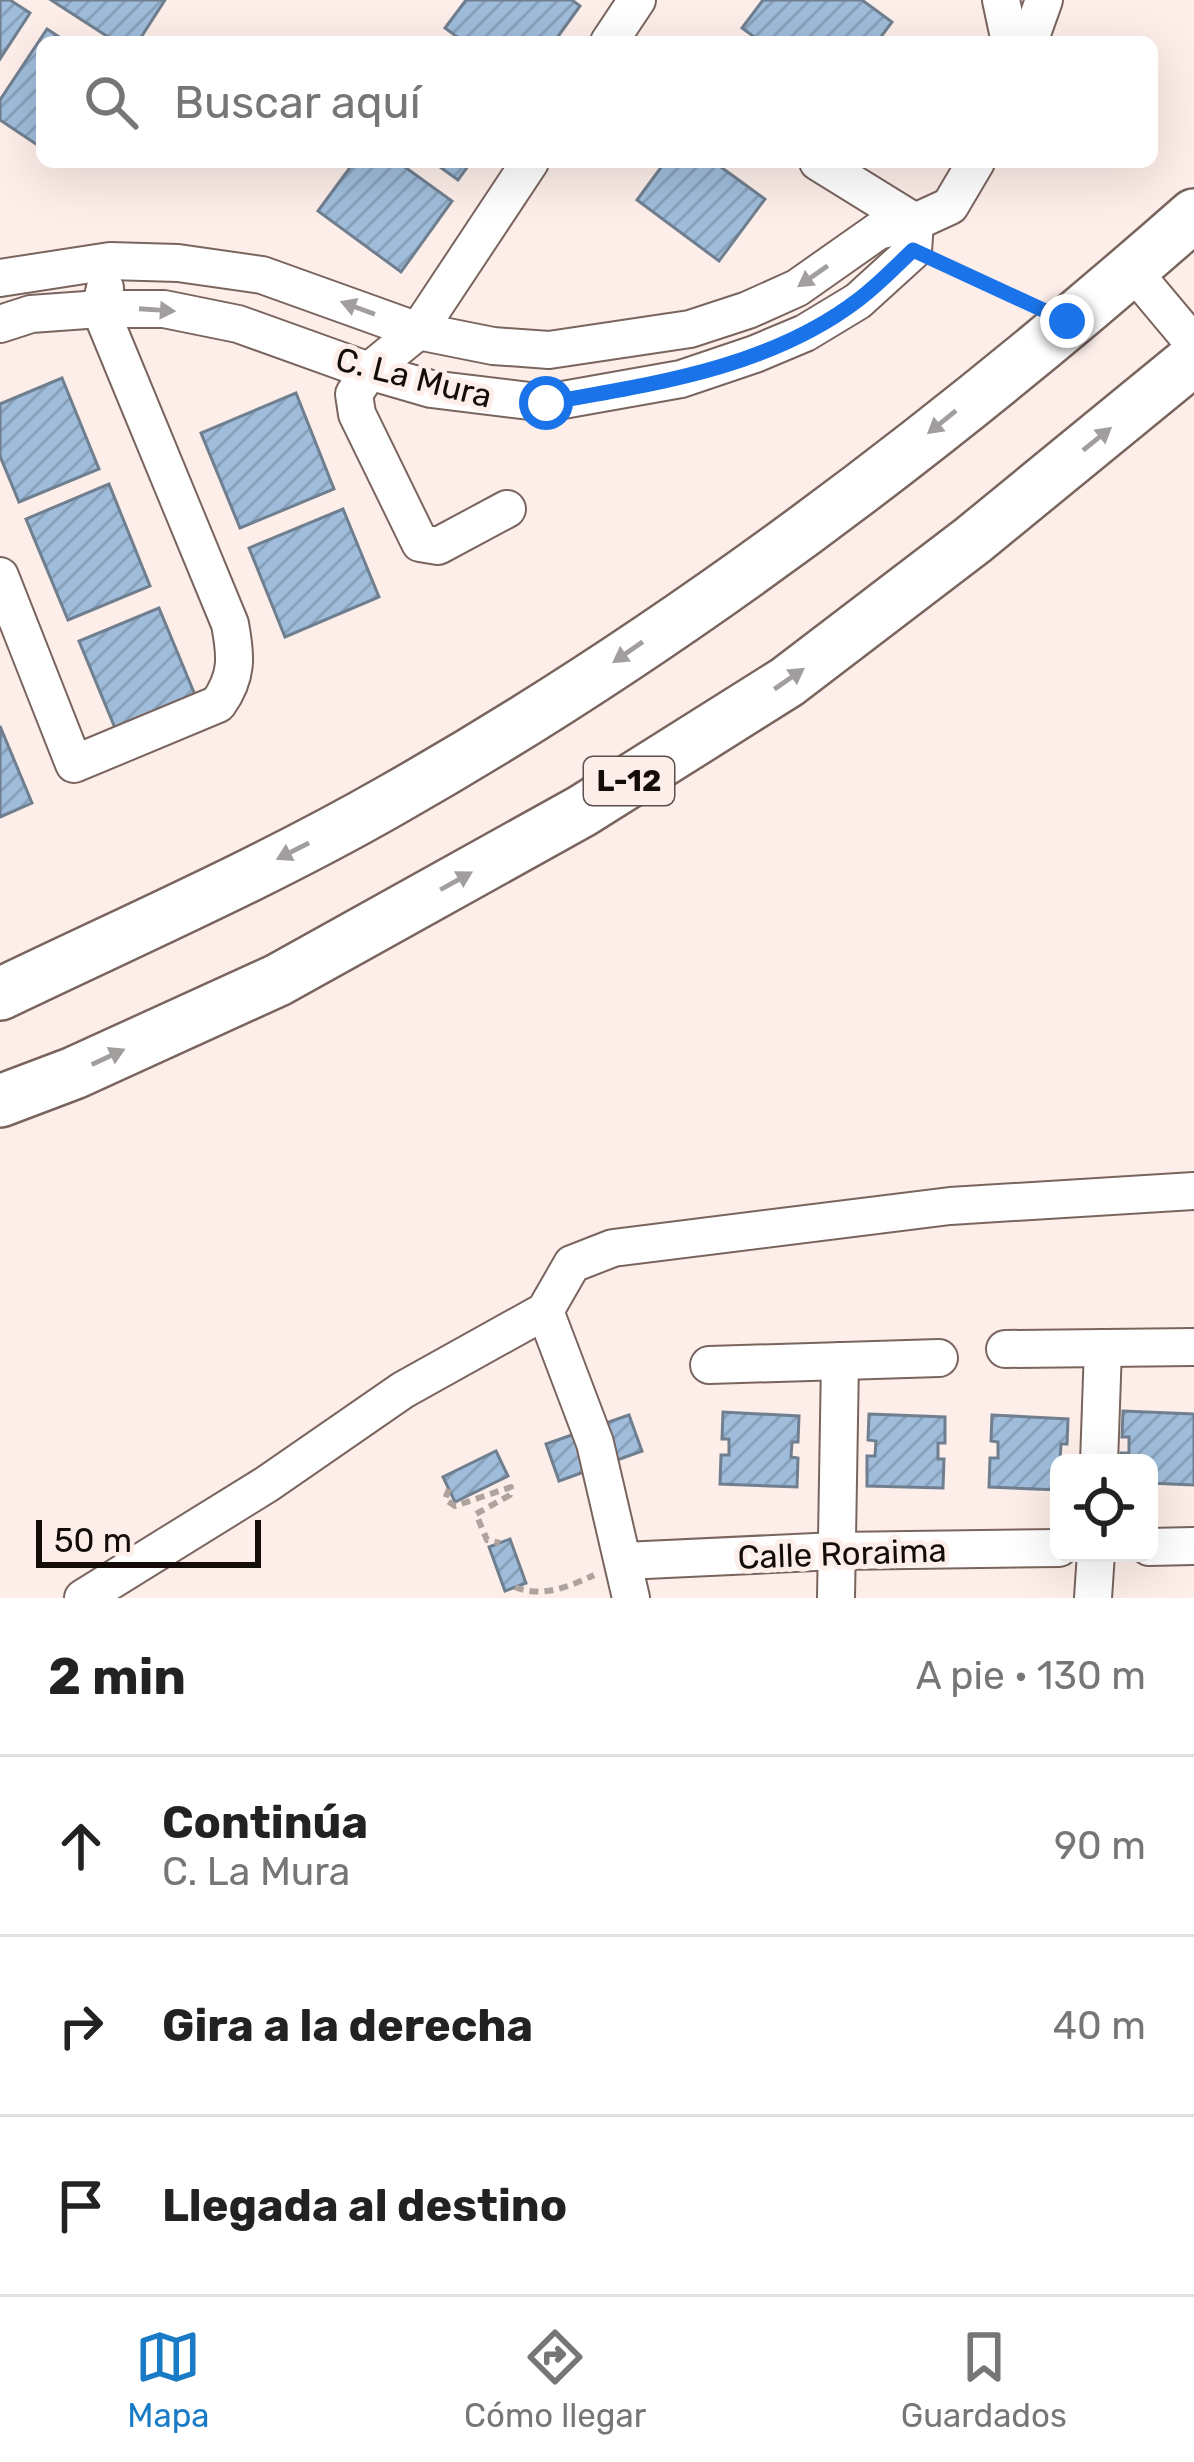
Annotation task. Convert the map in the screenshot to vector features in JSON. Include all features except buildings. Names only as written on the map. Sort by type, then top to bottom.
[{"type":"highway","points":[[0,994],[388,802],[561,699],[842,502],[1194,215]]},
{"type":"highway","name":"L-12","points":[[0,1101],[74,1073],[278,980],[582,811],[787,682],[973,540],[1194,359]]},
{"type":"street","points":[[614,36],[637,0]]},
{"type":"street","points":[[1001,0],[1009,36]]},
{"type":"street","points":[[1031,36],[1045,0]]},
{"type":"street","points":[[507,509],[439,546],[420,543],[357,414],[353,394],[369,371],[418,331],[526,168]]},
{"type":"street","points":[[826,168],[914,236]]},
{"type":"street","points":[[0,278],[110,261],[178,262],[262,274],[418,331],[493,346],[549,350],[690,329],[748,310],[796,288],[878,231],[914,236],[950,206],[972,168]]},
{"type":"street","name":"C. La Mura","points":[[0,324],[32,314],[164,309],[238,324],[431,388],[546,403],[681,379],[805,333],[858,301],[914,236]]},
{"type":"street","points":[[0,576],[13,649],[74,764],[218,704],[232,686],[237,662],[230,624],[100,309],[110,261]]},
{"type":"street","points":[[1132,270],[1194,344]]},
{"type":"street","points":[[83,1598],[266,1484],[403,1390],[544,1311],[572,1264],[614,1248],[950,1206],[1194,1191]]},
{"type":"street","points":[[544,1311],[595,1443],[631,1598]]},
{"type":"street","points":[[1004,1349],[1194,1347]]},
{"type":"street","points":[[1099,1454],[1103,1348]]},
{"type":"street","points":[[710,1365],[939,1358]]},
{"type":"street","points":[[836,1598],[840,1361]]},
{"type":"street","points":[[1158,1547],[1194,1546]]},
{"type":"street","name":"Calle Roraima","points":[[624,1562],[836,1551],[1050,1548]]},
{"type":"street","points":[[1093,1598],[1095,1562]]},
{"type":"path","points":[[914,236],[1067,321]]},
{"type":"path","points":[[449,1489],[445,1499],[455,1506],[511,1487],[510,1495],[476,1514],[487,1540],[500,1543]]},
{"type":"path","points":[[515,1587],[527,1596],[552,1595],[624,1562]]},
{"type":"route","points":[[546,403],[681,379],[755,354],[805,333],[858,301],[913,250],[1067,321]]}]
